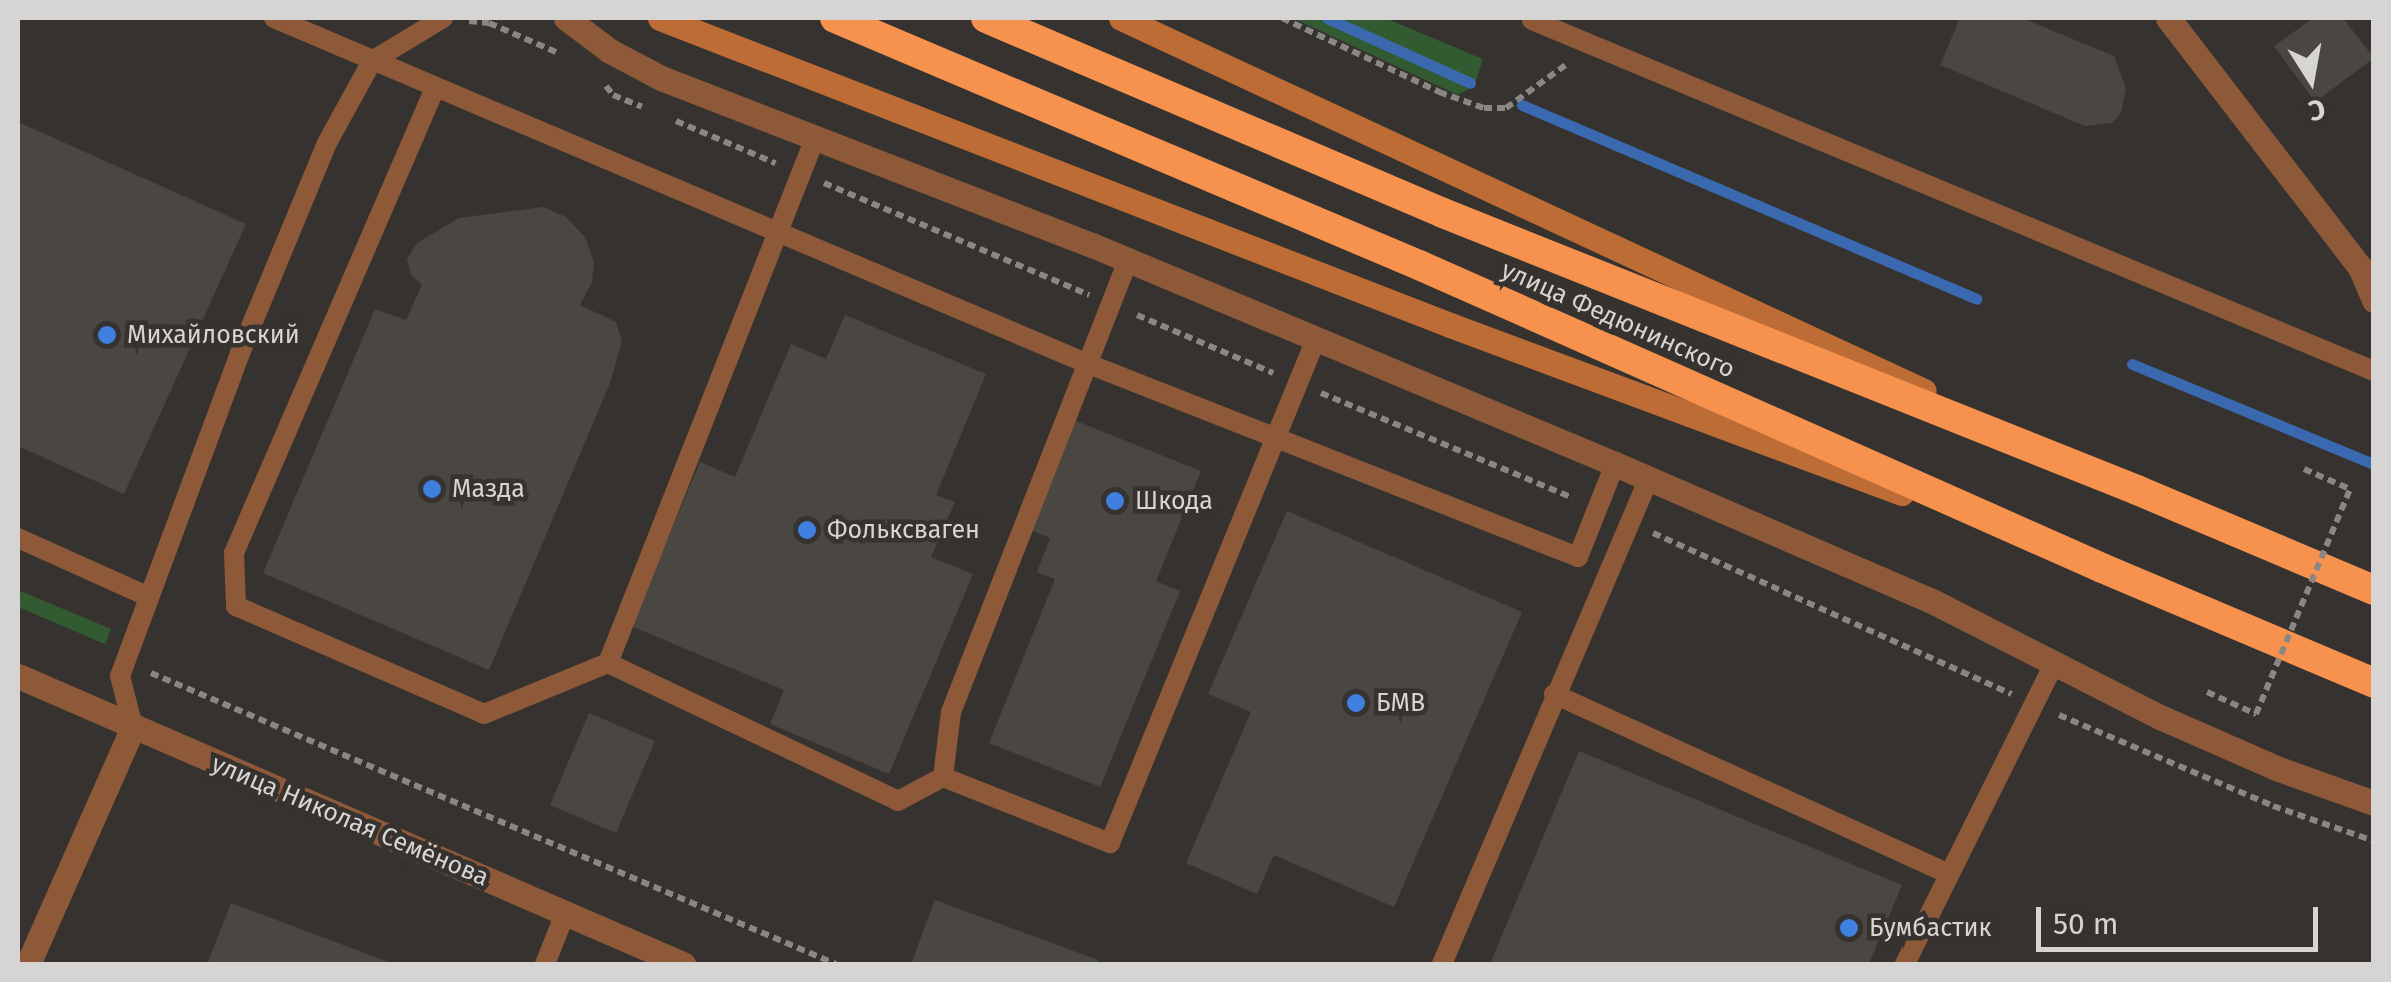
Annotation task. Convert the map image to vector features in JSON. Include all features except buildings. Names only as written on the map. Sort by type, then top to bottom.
[{"type":"highway","name":"улица Федюнинского","points":[[835,18],[1419,265],[2102,568],[2374,683]]},
{"type":"highway","name":"улица Федюнинского","points":[[986,18],[1443,213],[2137,490],[2374,590]]},
{"type":"main road","points":[[660,18],[1450,325],[2102,568]]},
{"type":"main road","points":[[1121,18],[2137,490]]},
{"type":"street","points":[[566,18],[610,51],[661,78],[1128,261],[1649,478],[1932,600],[2210,739],[2374,802]]},
{"type":"street","points":[[2168,18],[2360,267],[2374,300]]},
{"type":"street","name":"улица Николая Семёнова","points":[[18,676],[683,964]]},
{"type":"street","points":[[28,964],[133,728]]},
{"type":"lane","points":[[274,18],[1086,363],[1578,557],[1615,464]]},
{"type":"lane","points":[[133,728],[120,676],[124,662],[146,596],[327,143],[372,61],[443,18]]},
{"type":"lane","points":[[1532,20],[1562,24],[2374,370]]},
{"type":"lane","points":[[435,88],[234,553],[236,606],[484,714],[608,663],[815,138]]},
{"type":"lane","points":[[943,777],[951,712],[1128,261]]},
{"type":"lane","points":[[943,777],[1110,843],[1316,339]]},
{"type":"lane","points":[[1442,964],[1649,478]]},
{"type":"lane","points":[[18,538],[146,596]]},
{"type":"lane","points":[[608,663],[898,802],[943,777]]},
{"type":"lane","points":[[1905,964],[2054,664]]},
{"type":"lane","points":[[1554,694],[1947,873]]},
{"type":"lane","points":[[545,964],[565,914]]},
{"type":"path","points":[[443,18],[489,23],[558,52]]},
{"type":"path","points":[[1282,18],[1439,92],[1484,108],[1506,108],[1564,64],[1576,65]]},
{"type":"path","points":[[602,81],[613,95],[647,109]]},
{"type":"path","points":[[664,116],[1598,508]]},
{"type":"path","points":[[2207,692],[2256,714],[2350,489],[2304,469]]},
{"type":"path","points":[[1631,523],[2033,704],[2273,806],[2374,840]]},
{"type":"path","points":[[124,662],[836,964]]},
{"type":"green space","points":[[1293,18],[1385,18],[1483,59],[1474,86],[1458,95]]},
{"type":"green space","points":[[18,590],[111,629],[105,644],[18,607]]},
{"type":"waterway","points":[[1327,18],[1470,83]]},
{"type":"waterway","points":[[1522,105],[1976,299]]},
{"type":"waterway","points":[[2132,364],[2374,464]]},
{"type":"place","name":"Михайловский","points":[[107,335]]},
{"type":"place","name":"Мазда","points":[[432,489]]},
{"type":"place","name":"Шкода","points":[[1115,501]]},
{"type":"place","name":"Фольксваген","points":[[807,530]]},
{"type":"place","name":"БМВ","points":[[1356,703]]},
{"type":"place","name":"Бумбастик","points":[[1849,928]]}]
